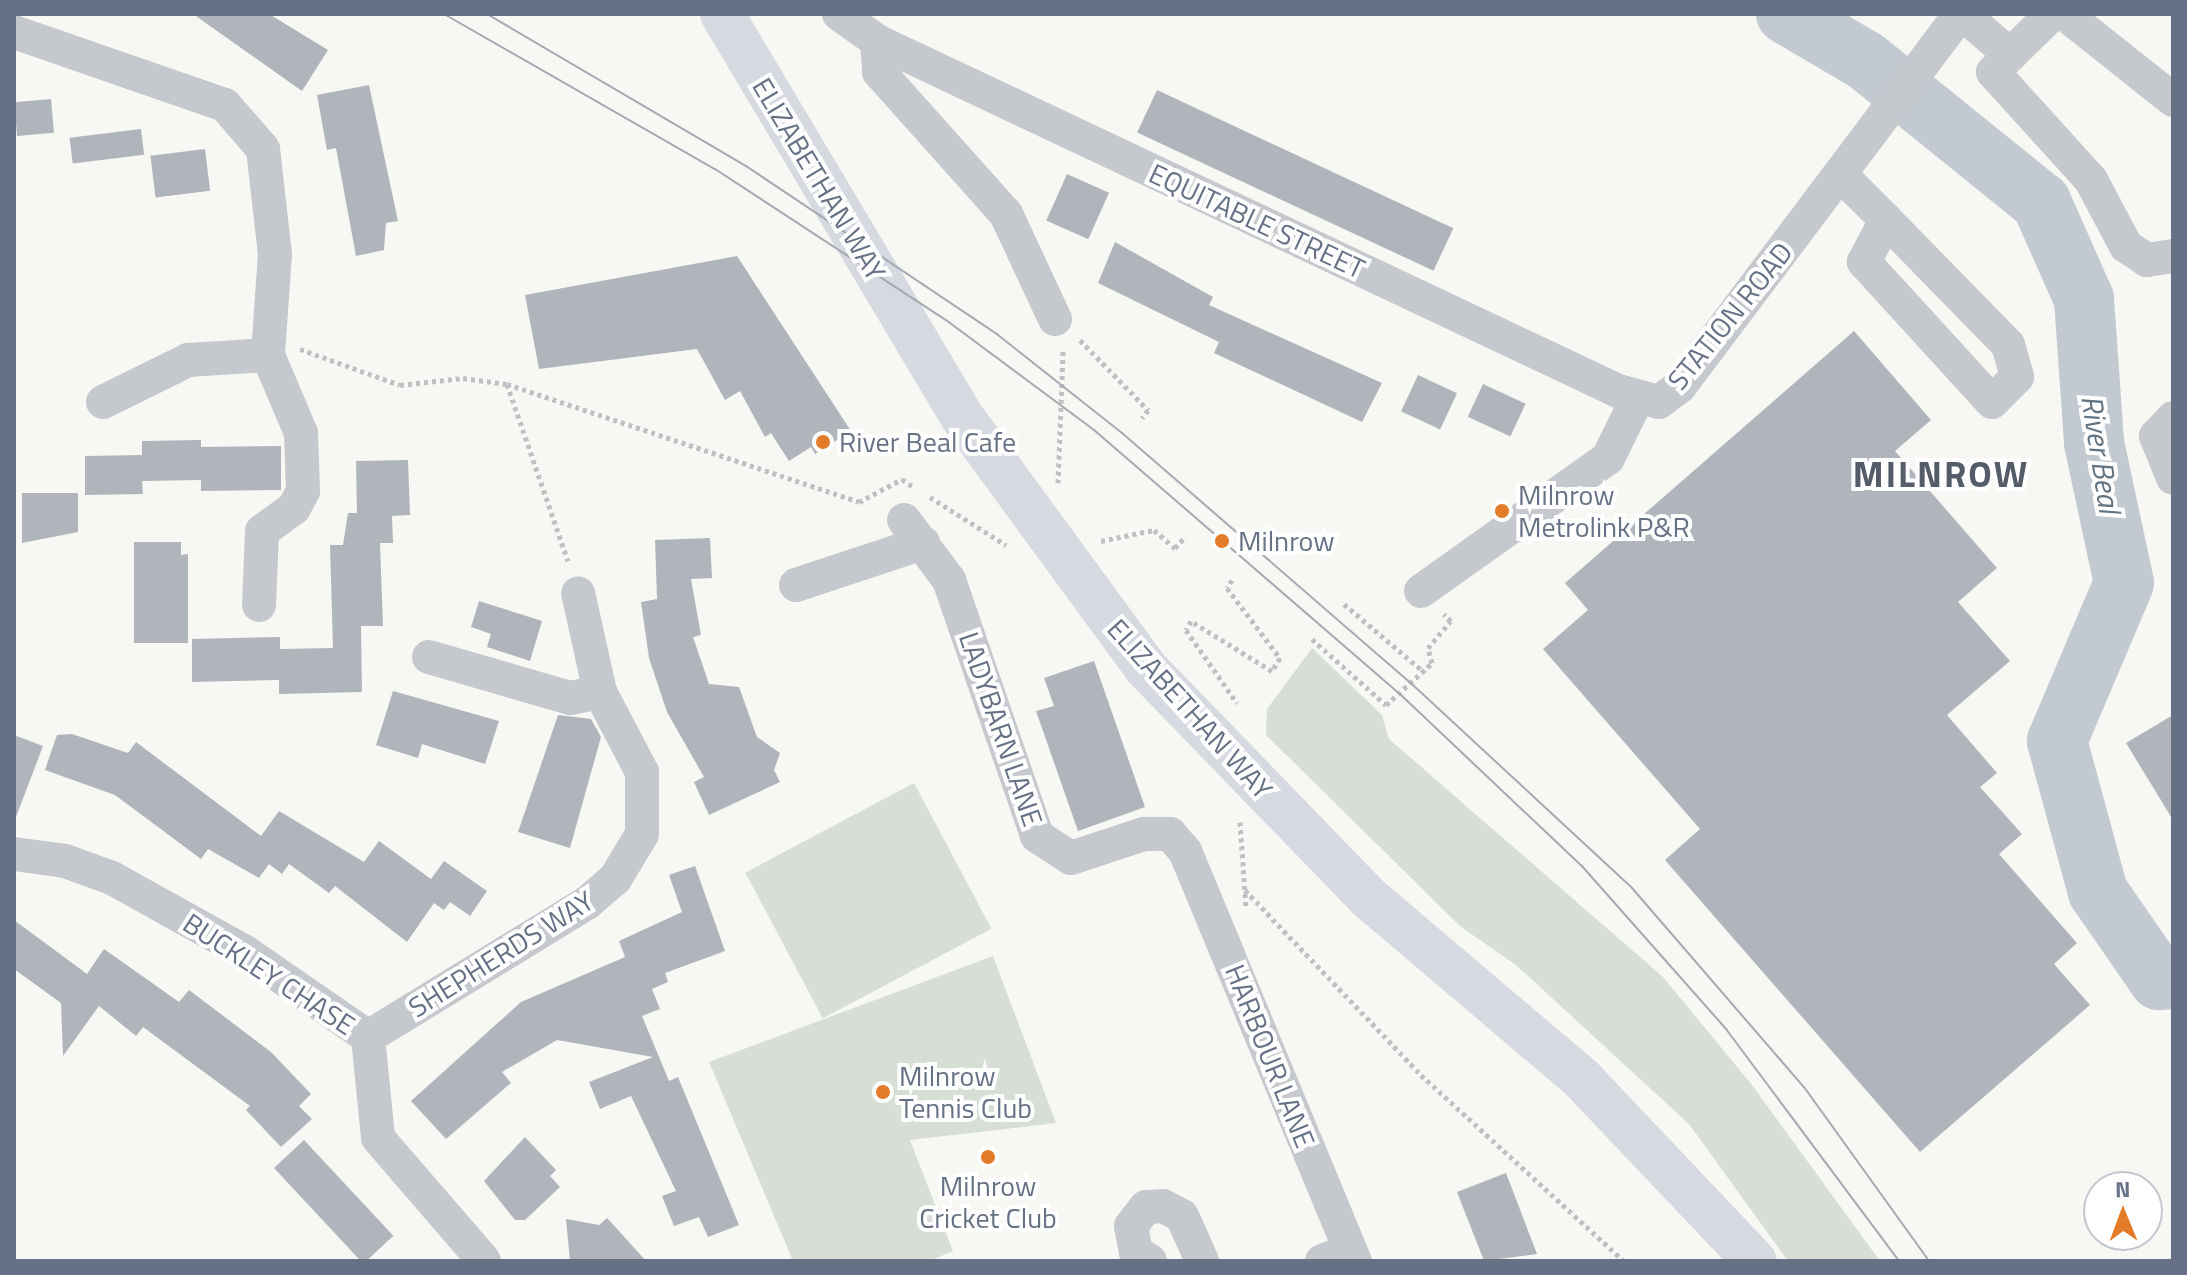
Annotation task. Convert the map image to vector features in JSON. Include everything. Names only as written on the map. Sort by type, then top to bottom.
[{"type":"main road","name":"ELIZABETHAN WAY","points":[[731,32],[963,418],[1145,667],[1370,899],[1582,1079],[1755,1261]]},
{"type":"street","name":"EQUITABLE STREET","points":[[839,14],[877,41],[1637,399]]},
{"type":"street","points":[[1962,14],[2010,55]]},
{"type":"street","name":"STATION ROAD","points":[[1421,591],[1608,458],[1637,399],[1659,402],[1680,386],[1962,14]]},
{"type":"street","points":[[2052,14],[1993,72],[2091,180],[2126,246],[2147,260],[2173,256]]},
{"type":"street","points":[[2065,14],[2173,100]]},
{"type":"street","points":[[14,32],[225,105],[263,149],[275,254],[268,355],[301,433],[303,491],[294,508],[262,531],[259,605]]},
{"type":"street","points":[[877,41],[879,72],[1006,214],[1064,325]]},
{"type":"street","points":[[1841,174],[1886,220],[2008,345],[2017,377],[1992,402],[1864,262],[1886,220]]},
{"type":"street","points":[[103,402],[188,360],[268,355]]},
{"type":"street","points":[[2173,418],[2156,436],[2173,478]]},
{"type":"street","name":"LADYBARN LANE","points":[[796,585],[913,532],[949,580],[1037,836],[1071,858],[1144,834],[1170,834],[1185,851]]},
{"type":"street","name":"SHEPHERDS WAY","points":[[368,1037],[615,879],[642,834],[646,810],[642,772],[600,692],[578,593]]},
{"type":"street","points":[[429,657],[570,698],[600,692]]},
{"type":"street","name":"HARBOUR LANE","points":[[1185,851],[1342,1257]]},
{"type":"street","name":"BUCKLEY CHASE","points":[[14,854],[65,861],[112,878],[278,958],[368,1037],[378,1138],[484,1261]]},
{"type":"street","points":[[1150,1261],[1136,1252],[1131,1226],[1146,1207],[1163,1206],[1182,1216],[1202,1261]]},
{"type":"path","points":[[1064,325],[1148,410],[1142,418]]},
{"type":"path","points":[[268,355],[304,348],[400,385],[463,378],[507,384],[859,502],[902,479],[1019,553]]},
{"type":"path","points":[[1059,435],[1065,357]]},
{"type":"path","points":[[507,384],[578,593]]},
{"type":"path","points":[[1088,544],[1154,530],[1175,548],[1184,538]]},
{"type":"path","points":[[1232,580],[1227,588],[1280,658],[1272,671],[1191,621],[1186,630],[1240,708]]},
{"type":"path","points":[[1312,639],[1386,705],[1426,673],[1432,663],[1428,648],[1451,621],[1421,591]]},
{"type":"path","points":[[1344,604],[1426,673]]},
{"type":"path","points":[[1239,809],[1247,918]]},
{"type":"path","points":[[1245,889],[1421,1075],[1624,1261]]},
{"type":"shaded area","points":[[1312,648],[1382,715],[1389,739],[1663,977],[1752,1085],[1880,1261],[1788,1261],[1689,1124],[1516,965],[1461,927],[1266,735],[1267,709]]},
{"type":"shaded area","points":[[914,783],[991,929],[823,1018],[745,873]]},
{"type":"shaded area","name":"Milnrow Tennis Club","points":[[993,956],[1056,1123],[910,1140],[953,1251],[929,1261],[793,1261],[709,1062]]},
{"type":"building","points":[[193,14],[269,14],[328,50],[302,91]]},
{"type":"building","points":[[369,85],[398,221],[386,223],[384,250],[356,256],[336,148],[327,150],[317,95]]},
{"type":"building","points":[[1157,90],[1453,228],[1433,271],[1137,133]]},
{"type":"building","points":[[51,99],[54,133],[17,136],[14,102]]},
{"type":"building","points":[[141,129],[144,155],[73,164],[70,138]]},
{"type":"building","points":[[205,149],[210,191],[156,197],[150,156]]},
{"type":"building","points":[[1067,174],[1109,193],[1088,239],[1046,221]]},
{"type":"building","points":[[1115,242],[1213,297],[1209,305],[1382,383],[1362,422],[1214,353],[1219,342],[1098,283]]},
{"type":"building","points":[[737,256],[851,431],[815,454],[811,447],[789,461],[771,433],[765,437],[740,391],[725,400],[697,349],[539,369],[525,295]]},
{"type":"building","points":[[1854,331],[1931,420],[1895,451],[1997,568],[1958,602],[2010,661],[1947,715],[1997,773],[1980,787],[2022,834],[1999,854],[2077,943],[2054,964],[2090,1005],[1920,1152],[1665,860],[1700,829],[1543,649],[1588,610],[1565,583]]},
{"type":"building","points":[[1418,375],[1457,393],[1440,429],[1401,411]]},
{"type":"building","points":[[1483,384],[1526,404],[1510,436],[1468,417]]},
{"type":"building","points":[[201,440],[201,447],[281,446],[281,490],[201,491],[201,480],[142,481],[143,494],[85,495],[85,456],[142,455],[142,441]]},
{"type":"building","points":[[408,460],[410,515],[392,516],[393,543],[380,543],[383,626],[361,626],[362,692],[279,694],[279,680],[192,682],[192,639],[280,637],[280,649],[333,648],[330,545],[343,545],[348,513],[357,513],[356,461]]},
{"type":"building","points":[[22,493],[78,493],[78,532],[22,543]]},
{"type":"building","points":[[710,538],[712,578],[691,579],[701,635],[693,637],[709,684],[739,687],[757,737],[780,753],[774,770],[780,782],[709,815],[694,782],[704,777],[667,712],[649,658],[641,602],[657,599],[655,540]]},
{"type":"building","points":[[134,542],[181,542],[181,555],[188,554],[188,643],[134,643]]},
{"type":"building","points":[[479,601],[542,621],[530,661],[487,647],[491,634],[471,627]]},
{"type":"building","points":[[1094,661],[1145,807],[1078,831],[1036,711],[1054,706],[1044,678]]},
{"type":"building","points":[[393,691],[499,721],[485,764],[422,744],[418,758],[376,745]]},
{"type":"building","points":[[558,715],[591,719],[601,737],[570,848],[518,832]]},
{"type":"building","points":[[2173,715],[2173,820],[2126,743]]},
{"type":"building","points":[[72,734],[128,753],[136,742],[261,836],[279,811],[364,862],[379,841],[431,879],[444,861],[487,891],[470,916],[450,902],[444,910],[434,903],[407,942],[335,886],[329,893],[289,864],[282,874],[269,864],[259,878],[208,849],[201,859],[115,795],[45,770],[57,735]]},
{"type":"building","points":[[14,735],[43,746],[16,817],[14,817]]},
{"type":"building","points":[[695,866],[725,951],[665,973],[668,982],[652,989],[660,1009],[642,1016],[669,1081],[678,1077],[739,1225],[708,1237],[699,1217],[674,1226],[662,1196],[676,1191],[631,1096],[600,1109],[589,1082],[653,1057],[557,1040],[502,1072],[511,1083],[446,1139],[411,1101],[521,1002],[625,957],[619,941],[682,912],[669,875]]},
{"type":"building","points":[[14,920],[87,974],[104,949],[179,1002],[189,990],[271,1052],[311,1094],[299,1106],[312,1119],[281,1147],[246,1110],[250,1106],[143,1027],[136,1036],[99,1006],[63,1056],[61,1003],[14,969]]},
{"type":"building","points":[[525,1137],[556,1170],[550,1176],[560,1187],[525,1220],[515,1220],[484,1181]]},
{"type":"building","points":[[304,1140],[393,1236],[366,1261],[361,1261],[274,1168]]},
{"type":"building","points":[[1506,1173],[1537,1254],[1484,1261],[1457,1192]]},
{"type":"building","points":[[607,1218],[646,1261],[570,1261],[566,1219],[599,1225]]},
{"type":"waterway","name":"River Beal","points":[[1786,14],[1866,61],[2041,202],[2084,299],[2094,443],[2124,583],[2057,741],[2098,892],[2159,980],[2173,979]]},
{"type":"tram line","points":[[444,14],[715,169],[950,323],[1094,430],[1402,696],[1581,865],[1726,1029],[1899,1261]]},
{"type":"tram line","points":[[487,14],[746,166],[998,335],[1122,433],[1414,686],[1632,888],[1804,1087],[1929,1261]]},
{"type":"place","name":"River Beal Cafe","points":[[823,442]]},
{"type":"place","name":"Milnrow Metrolink P&R","points":[[1502,511]]},
{"type":"place","name":"Milnrow","points":[[1222,541]]},
{"type":"place","name":"Milnrow Tennis Club","points":[[883,1092]]},
{"type":"place","name":"Milnrow Cricket Club","points":[[988,1157]]},
{"type":"district","name":"MILNROW","points":[[1941,474]]}]
